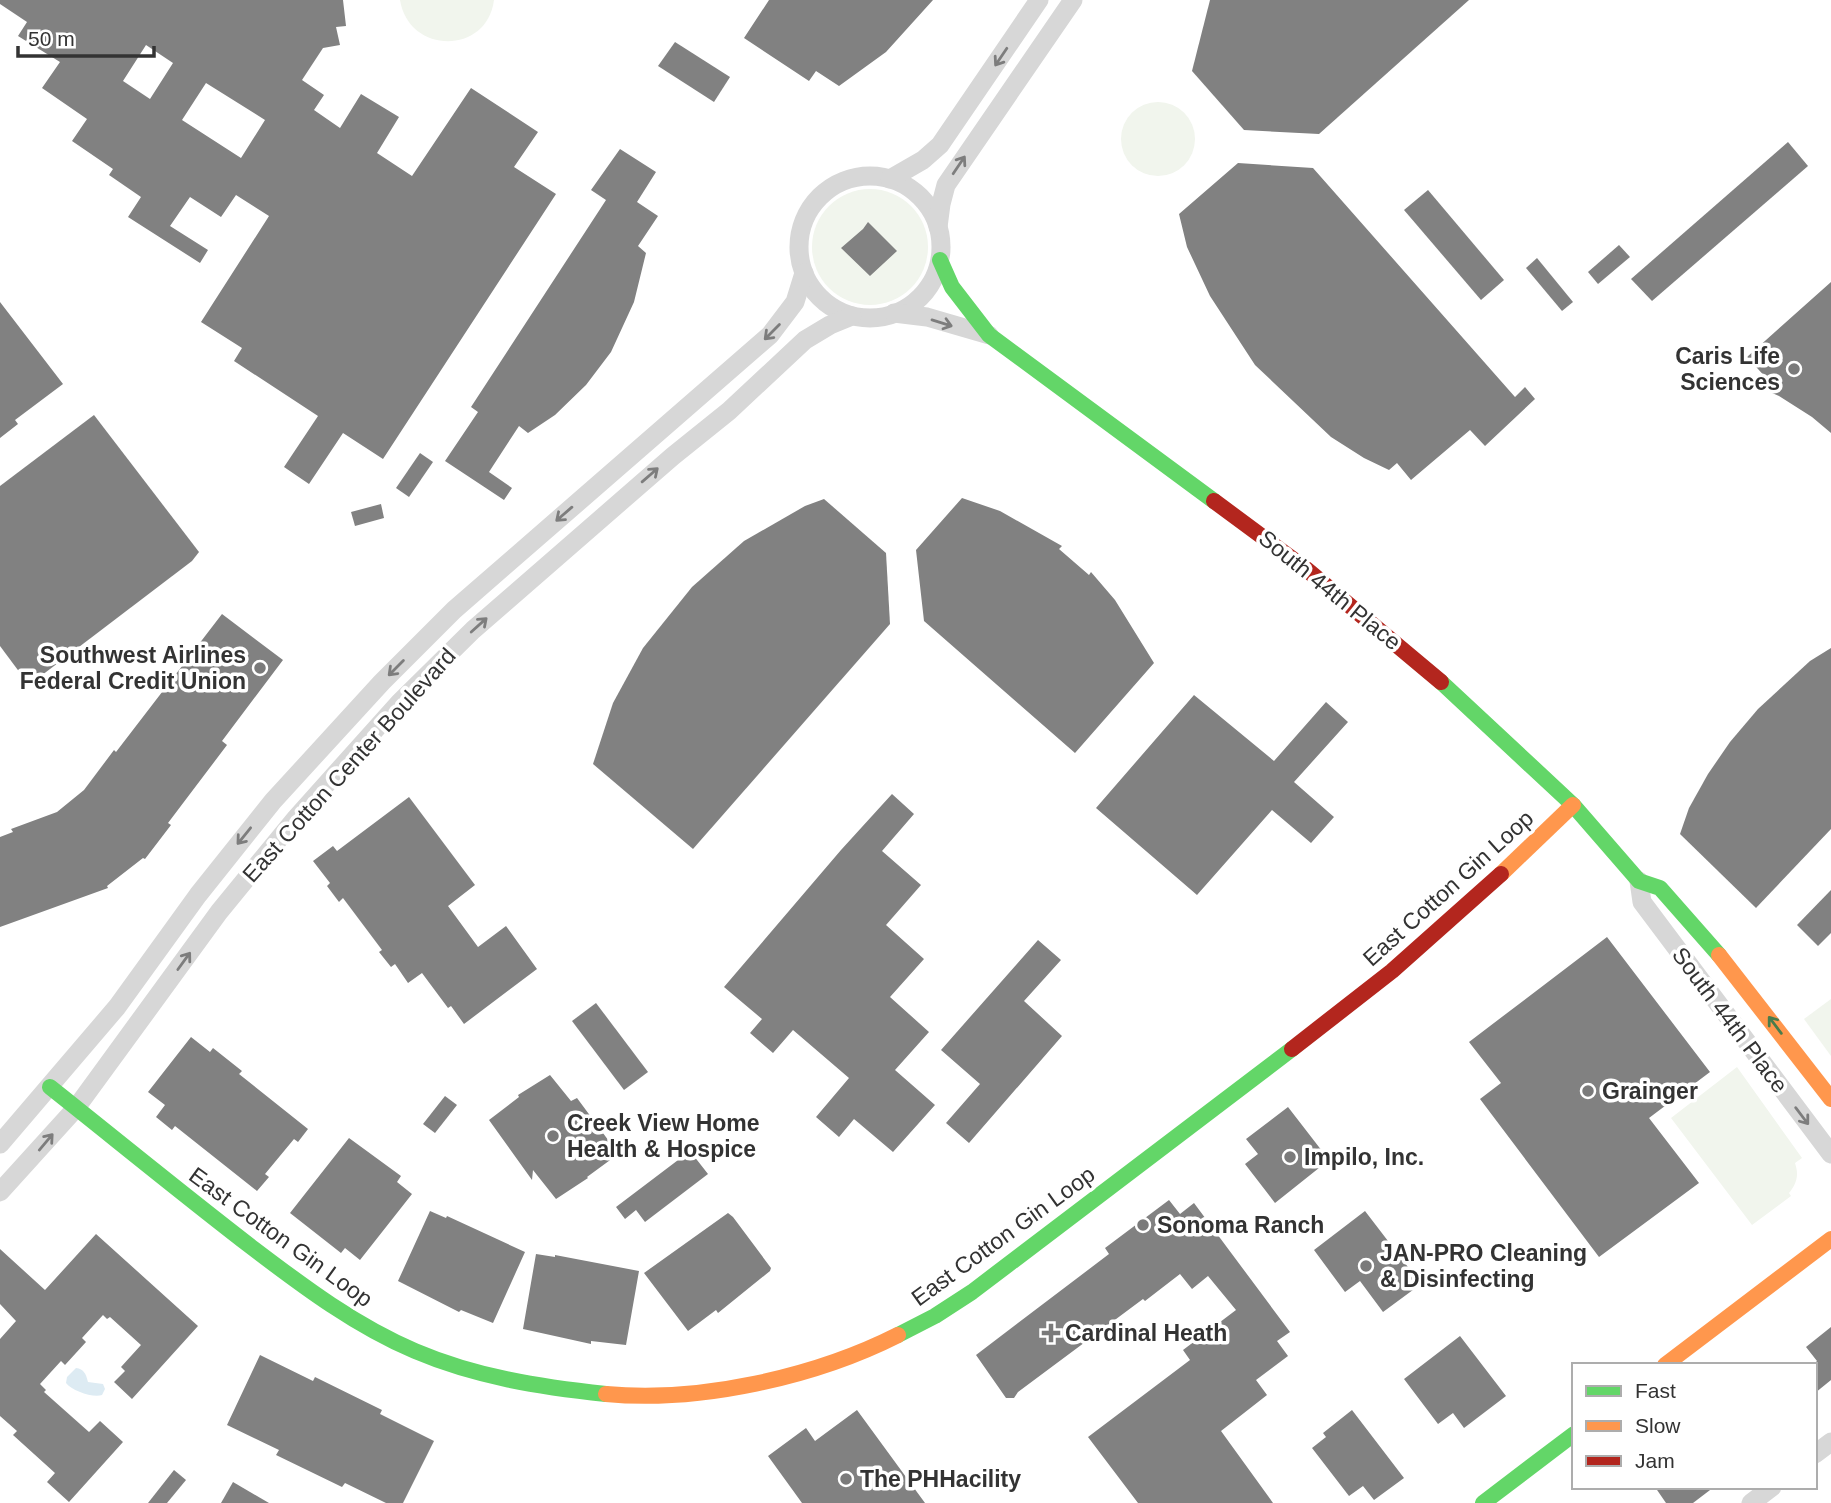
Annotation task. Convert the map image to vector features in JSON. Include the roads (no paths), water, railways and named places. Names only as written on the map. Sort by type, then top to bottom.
[{"type":"street","points":[[890,179],[923,160],[940,145],[1039,0]]},
{"type":"street","name":"East Cotton Center Boulevard","points":[[938,228],[928,206],[904,185],[872,176],[854,178],[831,187],[808,211],[799,238],[799,253],[804,273],[822,300],[836,310],[852,316],[876,318],[894,313],[908,307],[926,289],[940,260],[938,228],[946,185],[1073,0]]},
{"type":"street","name":"South 44th Place","points":[[940,260],[954,290],[989,335],[1306,569],[1414,657],[1573,805],[1639,881],[1660,888],[1734,972],[1831,1098]]},
{"type":"street","name":"East Cotton Center Boulevard","points":[[0,1144],[117,1007],[198,895],[273,800],[375,689],[454,610],[782,322],[800,291],[804,273]]},
{"type":"street","name":"South 44th Place","points":[[894,313],[927,317],[989,335]]},
{"type":"street","name":"East Cotton Center Boulevard","points":[[0,1192],[76,1108],[219,912],[296,818],[436,666],[473,630],[598,521],[729,411],[805,340],[852,316]]},
{"type":"street","points":[[598,521],[601,503],[610,490],[679,432],[702,395]]},
{"type":"street","name":"East Cotton Gin Loop","points":[[50,1087],[239,1238],[301,1283],[362,1325],[417,1352],[478,1374],[586,1394],[695,1394],[762,1384],[828,1366],[877,1345],[934,1317],[968,1295],[1286,1056],[1395,968],[1479,895],[1573,805]]},
{"type":"street","name":"South 44th Place","points":[[1639,881],[1642,902],[1831,1154]]},
{"type":"street","points":[[1668,1363],[1831,1239]]},
{"type":"street","points":[[1483,1503],[1572,1436]]},
{"type":"street","points":[[1751,1503],[1769,1489]]},
{"type":"place","name":"Caris Life Sciences","points":[[1794,369]]},
{"type":"place","name":"Southwest Airlines Federal Credit Union","points":[[260,668]]},
{"type":"place","name":"Grainger","points":[[1588,1091]]},
{"type":"place","name":"Creek View Home Health & Hospice","points":[[553,1136]]},
{"type":"place","name":"Impilo, Inc.","points":[[1290,1157]]},
{"type":"place","name":"Sonoma Ranch","points":[[1143,1225]]},
{"type":"place","name":"JAN-PRO Cleaning & Disinfecting","points":[[1366,1266]]},
{"type":"place","name":"Cardinal Heath","points":[[1051,1333]]},
{"type":"place","name":"The PHHacility","points":[[846,1479]]}]
